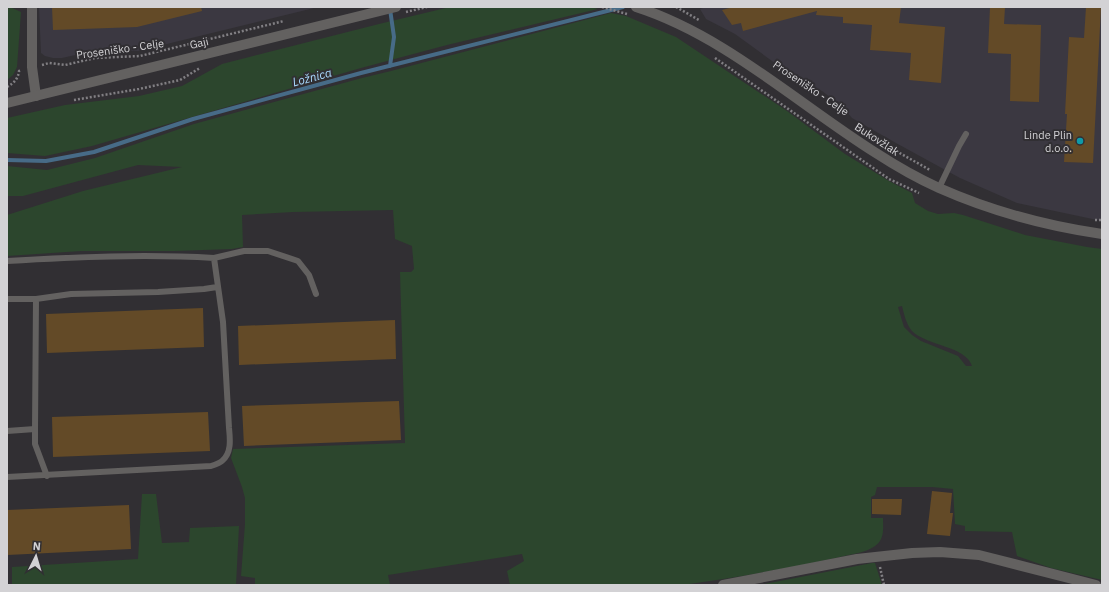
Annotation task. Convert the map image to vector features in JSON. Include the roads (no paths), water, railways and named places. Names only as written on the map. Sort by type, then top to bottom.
[{"type":"street","points":[[32,7],[32,67],[36,96]]},
{"type":"street","name":"Bukovžlak","points":[[636,7],[661,16],[721,47],[875,152],[912,175],[939,188],[970,200],[1025,218],[1066,228],[1102,234]]},
{"type":"street","name":"Gaji","points":[[7,103],[384,10],[400,10]]},
{"type":"street","points":[[723,585],[857,559],[912,553],[940,552],[979,555],[1075,582],[1096,585]]},
{"type":"lane","points":[[939,188],[966,134]]},
{"type":"lane","points":[[7,261],[74,257],[214,258],[244,251],[268,251],[298,261],[309,274],[316,294]]},
{"type":"lane","points":[[7,477],[211,466],[222,461],[228,452],[230,445],[223,322],[214,258]]},
{"type":"lane","points":[[7,299],[36,300],[71,294],[158,292],[204,289],[217,286]]},
{"type":"lane","points":[[36,300],[35,444],[46,476]]},
{"type":"lane","points":[[7,431],[35,429]]},
{"type":"waterway","name":"Ložnica","points":[[7,160],[46,161],[94,152],[193,119],[361,73],[623,7]]},
{"type":"waterway","points":[[390,9],[394,37],[390,66]]},
{"type":"place","name":"Linde Plin d.o.o.","points":[[1080,141]]}]
